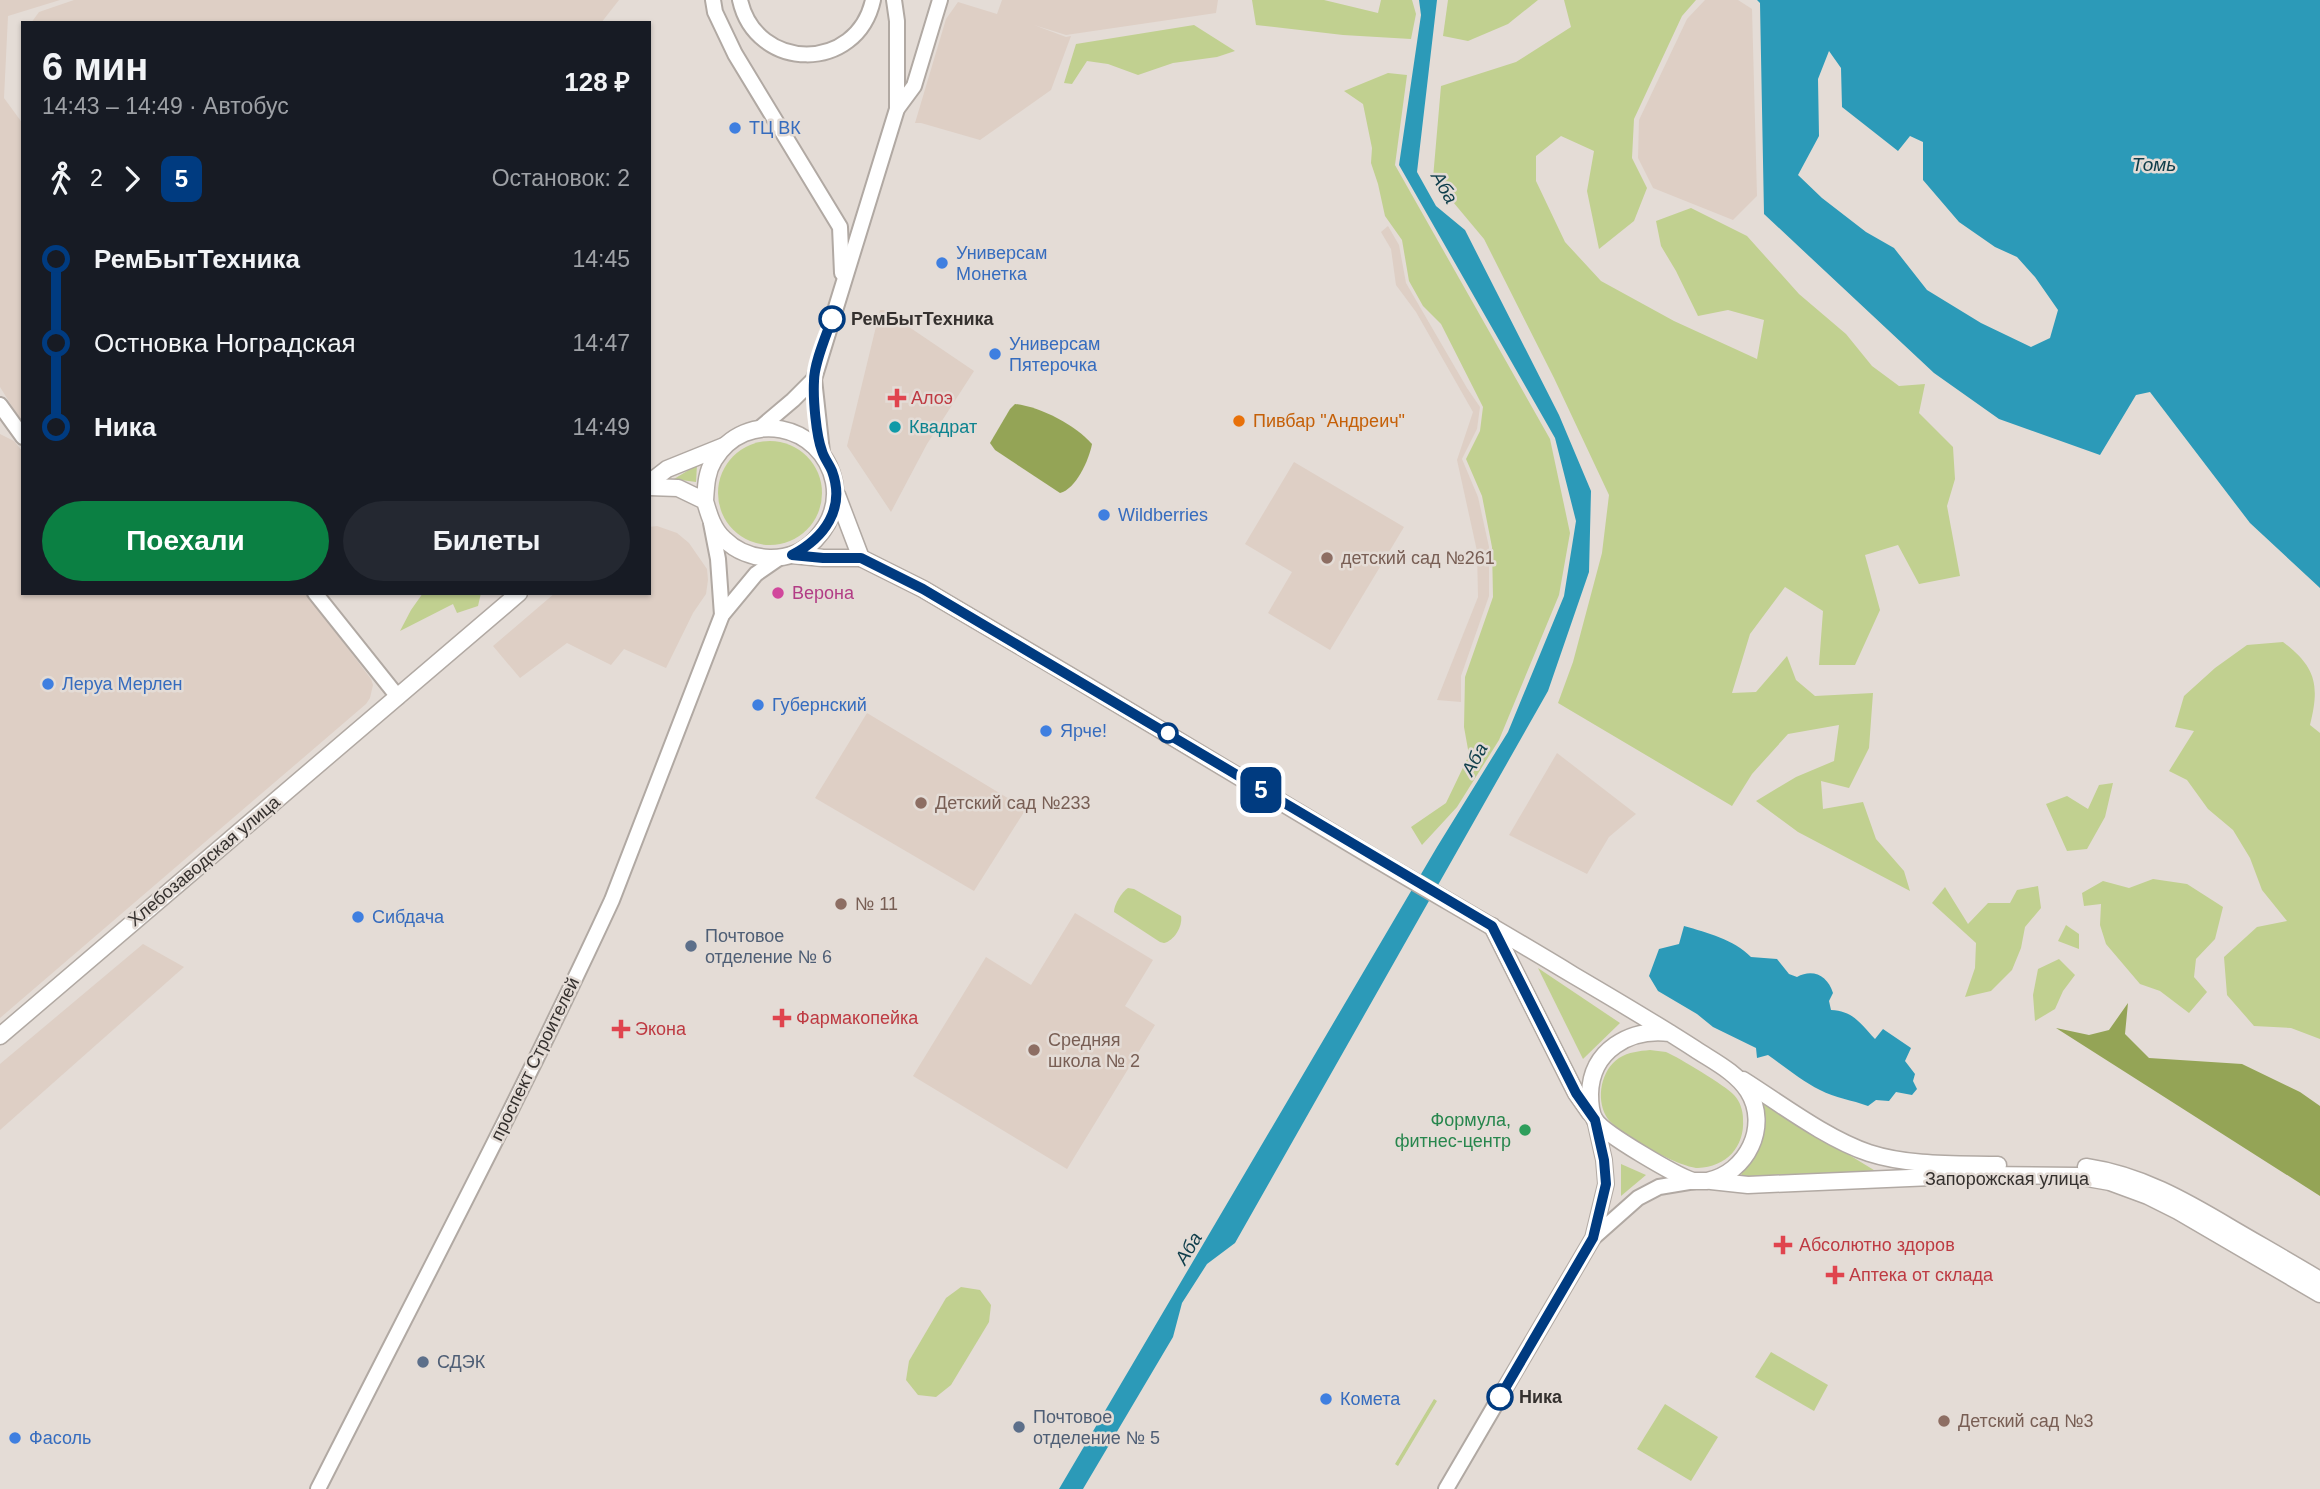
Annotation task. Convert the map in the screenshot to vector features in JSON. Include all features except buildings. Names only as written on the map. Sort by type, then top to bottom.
[{"type":"main road","points":[[713,0],[715,12],[735,54],[839,227],[843,283]]},
{"type":"main road","points":[[740,0],[748,23],[765,41],[793,54],[825,54],[850,40],[870,15],[873,0]]},
{"type":"main road","points":[[822,452],[814,379],[897,109],[897,21],[894,0]]},
{"type":"main road","points":[[897,109],[914,86],[940,0]]},
{"type":"main road","points":[[761,428],[814,379]]},
{"type":"main road","points":[[1,411],[21,436]]},
{"type":"main road","points":[[651,483],[667,469],[726,445],[742,434],[761,428],[794,432],[809,440],[822,452],[832,470],[836,491],[861,558]]},
{"type":"main road","points":[[722,615],[718,559],[705,501],[706,481],[713,461],[726,445]]},
{"type":"main road","points":[[651,485],[678,488],[705,501]]},
{"type":"main road","points":[[722,615],[755,574],[810,545],[824,530],[833,511],[836,491]]},
{"type":"main road","points":[[711,522],[723,538],[739,551],[759,557],[861,558],[923,589],[1492,926],[1732,1074],[1748,1090],[1756,1108],[1757,1127],[1754,1140],[1738,1164],[1702,1181],[1659,1187],[1638,1198],[1593,1238]]},
{"type":"main road","points":[[317,595],[404,692]]},
{"type":"main road","name":"Хлебозаводская улица","points":[[0,1036],[517,595]]},
{"type":"main road","name":"проспект Строителей","points":[[318,1489],[519,1094],[593,942],[612,900],[722,615]]},
{"type":"main road","points":[[1492,926],[1576,1093],[1595,1120],[1638,1153],[1702,1181]]},
{"type":"main road","points":[[1447,1489],[1593,1238],[1606,1184],[1604,1160],[1590,1099],[1591,1081],[1597,1063],[1613,1045],[1633,1035],[1655,1031],[1670,1034]]},
{"type":"main road","name":"Запорожская улица","points":[[1732,1074],[1846,1144],[1887,1158],[1979,1165],[2077,1165],[2113,1171],[2152,1184],[2320,1280]]},
{"type":"main road","name":"Запорожская улица","points":[[1702,1181],[1748,1185],[1978,1175],[2076,1175],[2110,1182],[2148,1196],[2320,1294]]},
{"type":"shaded area","points":[[0,0],[60,0],[8,16],[4,98],[21,121],[21,421],[0,387]]},
{"type":"shaded area","points":[[74,0],[619,0],[603,21],[32,21],[39,12]]},
{"type":"shaded area","points":[[1002,0],[1218,0],[1216,13],[1066,35],[1034,25],[1066,37],[1071,36],[1051,90],[980,140],[915,123],[946,19],[958,2],[997,14]]},
{"type":"shaded area","points":[[1705,0],[1738,0],[1752,9],[1757,196],[1733,220],[1653,188],[1638,158],[1639,120],[1687,19]]},
{"type":"shaded area","points":[[1388,226],[1399,245],[1406,283],[1480,407],[1477,429],[1462,459],[1478,497],[1489,547],[1489,596],[1461,676],[1461,702],[1437,700],[1478,597],[1477,551],[1457,460],[1473,412],[1416,312],[1396,285],[1391,249],[1381,232]]},
{"type":"shaded area","points":[[880,310],[884,310],[974,371],[927,444],[891,512],[847,446]]},
{"type":"shaded area","points":[[0,434],[14,441],[21,450],[21,595],[308,595],[373,685],[366,704],[0,1018]]},
{"type":"shaded area","name":"детский сад №261","points":[[1294,462],[1404,527],[1330,650],[1268,613],[1292,572],[1245,544]]},
{"type":"shaded area","points":[[657,526],[677,533],[689,543],[707,569],[706,594],[693,613],[666,668],[624,649],[611,665],[567,643],[520,678],[493,646],[553,595],[651,595],[651,527]]},
{"type":"shaded area","name":"Детский сад №233","points":[[867,713],[1026,809],[974,891],[815,798]]},
{"type":"shaded area","points":[[1557,753],[1636,814],[1609,837],[1587,874],[1509,835]]},
{"type":"shaded area","name":"Средняя школа № 2","points":[[1075,913],[1153,960],[1125,1006],[1155,1025],[1067,1169],[913,1076],[986,957],[1031,985]]},
{"type":"shaded area","points":[[143,944],[184,967],[0,1130],[0,1064]]},
{"type":"green space","points":[[1252,0],[1324,0],[1378,13],[1381,0],[1412,0],[1416,14],[1411,39],[1343,35],[1256,25]]},
{"type":"green space","points":[[1448,0],[1538,0],[1508,24],[1468,41],[1443,36]]},
{"type":"green space","points":[[1564,0],[1696,0],[1682,16],[1634,119],[1632,158],[1647,188],[1634,221],[1599,249],[1587,191],[1594,151],[1561,136],[1536,156],[1536,181],[1565,242],[1601,281],[1674,321],[1757,359],[1764,320],[1728,310],[1698,316],[1661,246],[1656,221],[1691,208],[1747,236],[1799,294],[1846,334],[1872,366],[1899,386],[1925,384],[1919,413],[1953,447],[1955,479],[1947,506],[1960,576],[1919,584],[1898,545],[1865,555],[1880,610],[1855,665],[1819,665],[1823,611],[1785,587],[1750,634],[1732,693],[1756,692],[1787,656],[1796,680],[1815,696],[1873,693],[1869,748],[1849,788],[1821,781],[1823,809],[1863,802],[1876,839],[1904,871],[1910,891],[1798,832],[1756,801],[1796,777],[1834,761],[1839,725],[1788,734],[1752,774],[1732,806],[1558,703],[1573,662],[1602,553],[1609,495],[1484,239],[1433,178],[1441,86],[1516,62],[1571,27]]},
{"type":"green space","points":[[1194,25],[1235,51],[1217,57],[1173,63],[1138,75],[1108,64],[1087,61],[1072,84],[1064,83],[1076,44]]},
{"type":"green space","points":[[1388,73],[1407,75],[1395,165],[1550,439],[1570,533],[1559,595],[1499,740],[1457,807],[1422,845],[1411,827],[1446,803],[1469,755],[1464,727],[1465,677],[1493,597],[1492,547],[1482,496],[1466,459],[1480,431],[1483,407],[1441,324],[1423,306],[1409,281],[1402,240],[1385,216],[1371,163],[1372,148],[1363,104],[1344,91]]},
{"type":"green space","points":[[1015,404],[1057,418],[1092,444],[1081,473],[1066,490],[1060,493],[995,450],[990,443]]},
{"type":"green space","points":[[770,441],[790,445],[807,456],[818,473],[822,493],[818,513],[807,530],[790,541],[770,545],[750,541],[733,530],[722,513],[718,493],[722,473],[733,456],[750,445]]},
{"type":"green space","points":[[697,465],[696,482],[674,479]]},
{"type":"green space","points":[[422,595],[481,595],[478,606],[457,613],[453,604],[400,631]]},
{"type":"green space","points":[[2283,642],[2303,660],[2313,678],[2315,699],[2310,725],[2320,733],[2320,1039],[2291,1028],[2254,1026],[2227,995],[2224,957],[2257,927],[2287,921],[2262,890],[2250,858],[2233,830],[2208,809],[2187,780],[2169,771],[2194,731],[2175,727],[2184,696],[2215,668],[2247,645]]},
{"type":"green space","points":[[2113,783],[2105,817],[2087,849],[2067,851],[2046,804],[2067,796],[2088,809],[2099,785]]},
{"type":"green space","points":[[2153,879],[2187,884],[2223,907],[2215,939],[2196,959],[2194,977],[2207,992],[2189,1013],[2160,991],[2140,984],[2106,944],[2100,925],[2101,904],[2084,906],[2082,893],[2103,881],[2129,888]]},
{"type":"green space","points":[[2038,886],[2041,908],[2025,927],[2021,948],[2012,970],[1991,991],[1965,997],[1975,968],[1976,943],[1932,903],[1945,887],[1968,924],[1988,903],[2010,903],[2017,890]]},
{"type":"green space","points":[[1128,888],[1181,916],[1179,928],[1171,939],[1160,942],[1114,912],[1119,898]]},
{"type":"green space","points":[[2066,925],[2079,934],[2079,949],[2058,941]]},
{"type":"green space","points":[[2059,959],[2075,975],[2063,991],[2055,1009],[2035,1021],[2033,995],[2038,969]]},
{"type":"green space","points":[[1538,968],[1620,1023],[1583,1059]]},
{"type":"green space","points":[[2128,1003],[2125,1034],[2149,1058],[2242,1064],[2300,1092],[2320,1106],[2320,1196],[2056,1028],[2089,1035],[2109,1030]]},
{"type":"green space","points":[[1650,1050],[1666,1052],[1681,1060],[1722,1085],[1736,1097],[1742,1113],[1743,1129],[1732,1154],[1708,1167],[1689,1166],[1663,1156],[1634,1139],[1606,1116],[1601,1093],[1608,1070],[1623,1056]]},
{"type":"green space","points":[[1761,1101],[1882,1175],[1741,1177],[1764,1134],[1765,1120]]},
{"type":"green space","points":[[1621,1164],[1646,1175],[1621,1196]]},
{"type":"green space","points":[[961,1287],[980,1290],[991,1305],[989,1322],[951,1385],[936,1397],[918,1395],[906,1380],[909,1361],[946,1298]]},
{"type":"green space","points":[[1771,1352],[1828,1385],[1814,1411],[1755,1377]]},
{"type":"green space","points":[[1434,1399],[1437,1401],[1398,1466],[1395,1464]]},
{"type":"green space","points":[[1665,1404],[1718,1437],[1691,1481],[1637,1449]]},
{"type":"water","name":"Аба","points":[[1419,0],[1437,0],[1417,172],[1436,206],[1465,230],[1559,415],[1591,491],[1589,572],[1548,691],[1235,1243],[1207,1264],[1182,1303],[1173,1337],[1083,1489],[1059,1489],[1437,847],[1508,732],[1564,596],[1576,521],[1555,438],[1399,165],[1421,15]]},
{"type":"water","name":"Томь","points":[[1757,0],[2320,0],[2320,588],[2250,523],[2150,392],[2136,395],[2100,455],[1999,419],[1934,373],[1764,214],[1760,3]],"holes":[[[1829,51],[1841,68],[1842,107],[1898,151],[1910,136],[1923,142],[1923,180],[1959,222],[1995,247],[2017,257],[2035,277],[2058,310],[2050,338],[2031,347],[1981,323],[1927,290],[1894,248],[1866,232],[1822,198],[1798,175],[1819,136],[1818,79]]]},
{"type":"water","points":[[1684,926],[1728,941],[1751,957],[1777,959],[1789,974],[1797,977],[1809,973],[1824,978],[1833,993],[1829,1001],[1831,1010],[1851,1015],[1875,1039],[1883,1029],[1911,1048],[1905,1061],[1915,1074],[1913,1081],[1917,1089],[1912,1095],[1896,1092],[1889,1101],[1876,1100],[1868,1106],[1832,1095],[1807,1082],[1768,1055],[1757,1058],[1756,1048],[1713,1027],[1697,1014],[1658,991],[1649,976],[1659,949],[1679,944]]},
{"type":"bus line","name":"5","points":[[832,319],[814,379],[822,452],[832,470],[836,491],[833,511],[824,530],[810,545],[792,555],[861,558],[923,589],[1492,926],[1576,1093],[1595,1120],[1606,1184],[1593,1238],[1500,1397]]},
{"type":"place","name":"ТЦ ВК","points":[[735,128]]},
{"type":"place","name":"Универсам Монетка","points":[[942,263]]},
{"type":"place","name":"РемБытТехника","points":[[832,319]]},
{"type":"place","name":"Универсам Пятерочка","points":[[995,354]]},
{"type":"place","name":"Алоэ","points":[[897,398]]},
{"type":"place","name":"Пивбар \"Андреич\"","points":[[1239,421]]},
{"type":"place","name":"Квадрат","points":[[895,427]]},
{"type":"place","name":"Wildberries","points":[[1104,515]]},
{"type":"place","name":"детский сад №261","points":[[1327,558]]},
{"type":"place","name":"Верона","points":[[778,593]]},
{"type":"place","name":"Леруа Мерлен","points":[[48,684]]},
{"type":"place","name":"Губернский","points":[[758,705]]},
{"type":"place","name":"Ярче!","points":[[1046,731]]},
{"type":"place","name":"Детский сад №233","points":[[921,803]]},
{"type":"place","name":"№ 11","points":[[841,904]]},
{"type":"place","name":"Сибдача","points":[[358,917]]},
{"type":"place","name":"Почтовое отделение № 6","points":[[691,946]]},
{"type":"place","name":"Фармакопейка","points":[[782,1018]]},
{"type":"place","name":"Экона","points":[[621,1029]]},
{"type":"place","name":"Средняя школа № 2","points":[[1034,1050]]},
{"type":"place","name":"Формула, фитнес-центр","points":[[1525,1130]]},
{"type":"place","name":"Абсолютно здоров","points":[[1783,1245]]},
{"type":"place","name":"Аптека от склада","points":[[1835,1275]]},
{"type":"place","name":"СДЭК","points":[[423,1362]]},
{"type":"place","name":"Ника","points":[[1500,1397]]},
{"type":"place","name":"Комета","points":[[1326,1399]]},
{"type":"place","name":"Детский сад №3","points":[[1944,1421]]},
{"type":"place","name":"Почтовое отделение № 5","points":[[1019,1427]]},
{"type":"place","name":"Фасоль","points":[[15,1438]]}]
